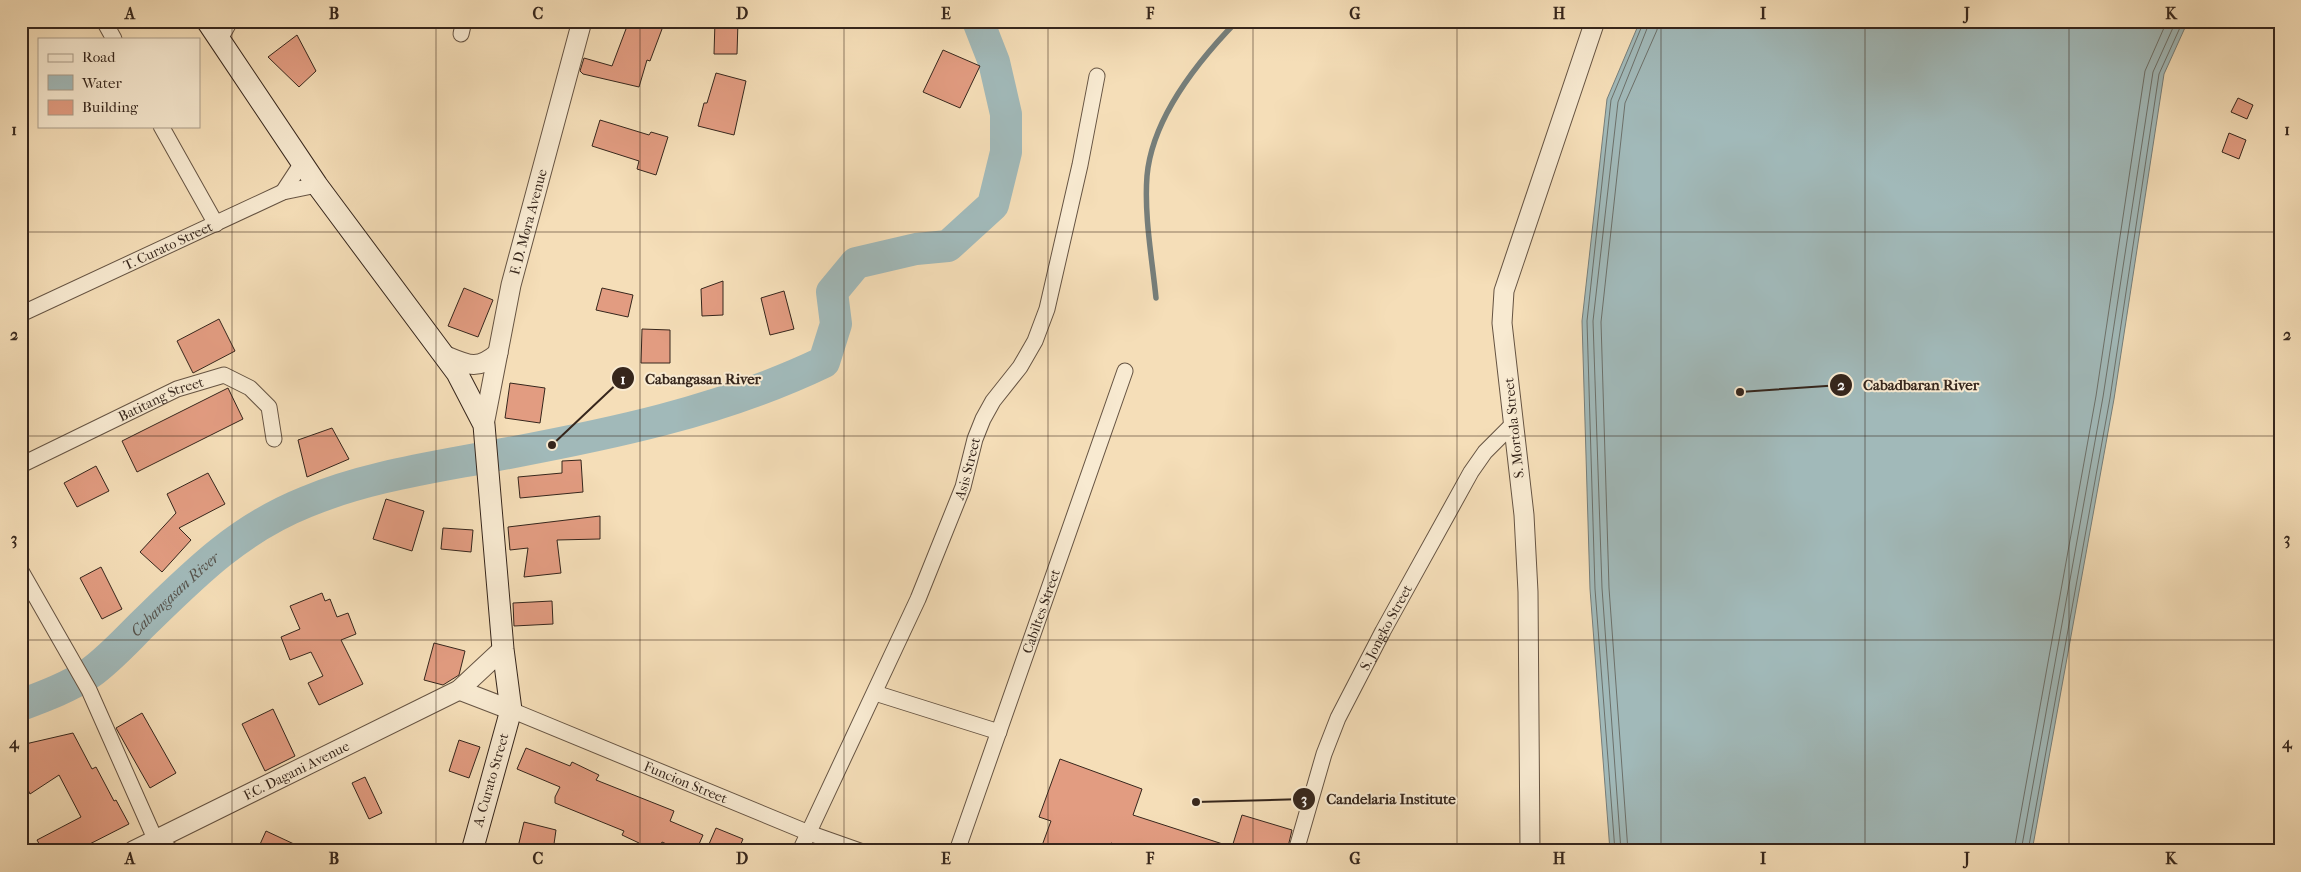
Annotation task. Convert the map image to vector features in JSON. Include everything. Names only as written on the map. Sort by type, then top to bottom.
[{"type":"main road","points":[[207,21],[225,30],[302,163],[457,373],[487,443],[502,649],[511,710]]},
{"type":"main road","name":"A. Curato Street","points":[[472,851],[511,710]]},
{"type":"street","points":[[104,21],[113,38]]},
{"type":"street","name":"F. D. Mora Avenue","points":[[487,443],[498,353],[511,285],[582,21]]},
{"type":"street","name":"S. Mortola Street","points":[[1530,851],[1528,592],[1524,515],[1502,323],[1504,291],[1511,265],[1595,21]]},
{"type":"street","name":"Asis Street","points":[[800,851],[918,599],[963,487],[975,439],[983,419],[1004,386],[1020,367],[1035,341],[1044,317],[1078,174],[1097,76]]},
{"type":"street","points":[[163,128],[216,224]]},
{"type":"street","points":[[284,192],[302,163]]},
{"type":"street","name":"T. Curato Street","points":[[21,314],[284,192],[317,185]]},
{"type":"street","points":[[444,355],[474,366],[486,363],[498,353]]},
{"type":"street","name":"Cabiltes Street","points":[[957,851],[1125,371]]},
{"type":"street","name":"Batitang Street","points":[[21,465],[177,389],[224,375],[250,388],[269,407],[274,439]]},
{"type":"street","name":"S. Jongko Street","points":[[1296,851],[1324,754],[1338,718],[1383,631],[1471,472],[1485,452],[1514,423]]},
{"type":"street","points":[[21,571],[89,690],[156,841],[173,851]]},
{"type":"street","name":"F.C. Dagani Avenue","points":[[133,851],[459,690],[502,649]]},
{"type":"street","points":[[459,690],[511,710]]},
{"type":"street","points":[[875,693],[999,732]]},
{"type":"street","name":"Funcion Street","points":[[511,710],[808,832],[860,851]]},
{"type":"water","points":[[1640,21],[2188,21],[2164,74],[2114,399],[2032,851],[1610,851],[1590,589],[1582,321],[1607,99]]},
{"type":"building","points":[[629,21],[665,21],[650,61],[647,60],[639,87],[583,74],[580,71],[584,58],[612,66]]},
{"type":"building","points":[[715,21],[738,21],[737,54],[714,54]]},
{"type":"building","points":[[297,35],[316,71],[299,87],[268,57]]},
{"type":"building","points":[[943,50],[980,66],[960,108],[923,92]]},
{"type":"building","points":[[716,73],[746,81],[734,135],[698,126],[704,103],[707,103]]},
{"type":"building","points":[[2238,98],[2253,105],[2247,119],[2231,112]]},
{"type":"building","points":[[600,120],[649,135],[651,132],[668,137],[656,175],[637,169],[639,161],[592,146]]},
{"type":"building","points":[[2229,133],[2246,140],[2239,159],[2222,152]]},
{"type":"building","points":[[723,281],[723,315],[702,316],[701,289]]},
{"type":"building","points":[[464,288],[493,300],[478,337],[448,326]]},
{"type":"building","points":[[602,288],[633,295],[628,317],[596,310]]},
{"type":"building","points":[[784,291],[794,329],[770,335],[761,298]]},
{"type":"building","points":[[219,319],[235,351],[193,373],[177,341]]},
{"type":"building","points":[[642,329],[670,330],[670,363],[641,363]]},
{"type":"building","points":[[510,383],[545,388],[540,423],[505,418]]},
{"type":"building","points":[[228,388],[243,419],[137,472],[122,441]]},
{"type":"building","points":[[332,428],[349,459],[307,477],[298,440]]},
{"type":"building","points":[[581,460],[583,492],[520,498],[518,477],[562,473],[562,461]]},
{"type":"building","points":[[96,466],[109,491],[77,507],[64,483]]},
{"type":"building","points":[[208,473],[225,504],[179,528],[191,540],[162,572],[140,552],[176,513],[167,494]]},
{"type":"building","points":[[386,499],[424,511],[412,551],[373,539]]},
{"type":"building","points":[[600,516],[600,539],[557,540],[561,573],[524,577],[528,548],[510,550],[508,527]]},
{"type":"building","points":[[443,528],[473,530],[471,552],[441,549]]},
{"type":"building","points":[[101,567],[122,609],[102,619],[80,578]]},
{"type":"building","points":[[322,593],[325,601],[330,599],[337,617],[348,613],[356,634],[341,640],[363,684],[319,705],[308,683],[323,676],[311,652],[290,660],[281,637],[300,629],[290,606]]},
{"type":"building","points":[[552,601],[553,624],[514,626],[513,603]]},
{"type":"building","points":[[434,643],[465,651],[459,675],[443,685],[424,680]]},
{"type":"building","points":[[273,709],[295,756],[265,771],[242,724]]},
{"type":"building","points":[[142,713],[176,773],[150,788],[116,728]]},
{"type":"building","points":[[73,733],[92,769],[96,767],[129,824],[76,851],[43,851],[37,840],[81,817],[59,775],[30,794],[21,775],[21,745]]},
{"type":"building","points":[[459,740],[480,747],[469,778],[449,771]]},
{"type":"building","points":[[526,748],[570,766],[572,762],[599,775],[596,780],[674,811],[670,821],[703,835],[696,851],[682,851],[662,842],[658,851],[636,851],[639,843],[622,835],[624,831],[555,803],[555,797],[560,787],[517,769]]},
{"type":"building","points":[[1060,759],[1142,789],[1133,815],[1232,847],[1242,815],[1292,830],[1287,851],[1131,851],[1111,843],[1108,851],[1040,851],[1051,821],[1039,817]]},
{"type":"building","points":[[365,777],[382,813],[369,819],[352,783]]},
{"type":"building","points":[[524,822],[556,830],[553,851],[517,851]]},
{"type":"building","points":[[716,828],[743,839],[738,851],[706,851]]},
{"type":"building","points":[[266,831],[309,851],[257,851]]},
{"type":"waterway","name":"Cabangasan River","points":[[21,705],[48,695],[90,673],[113,654],[203,567],[261,524],[306,502],[329,493],[398,474],[578,439],[662,420],[744,395],[785,380],[824,362],[836,324],[832,292],[856,263],[916,249],[948,246],[993,205],[1006,152],[1006,114],[994,62],[978,21]]},
{"type":"waterway","points":[[1156,298],[1146,191],[1151,155],[1167,112],[1179,92],[1207,54],[1237,21]]},
{"type":"place","name":"Cabadbaran River","points":[[1740,392]]},
{"type":"place","name":"Cabangasan River","points":[[552,445]]},
{"type":"place","name":"Candelaria Institute","points":[[1196,802]]}]
